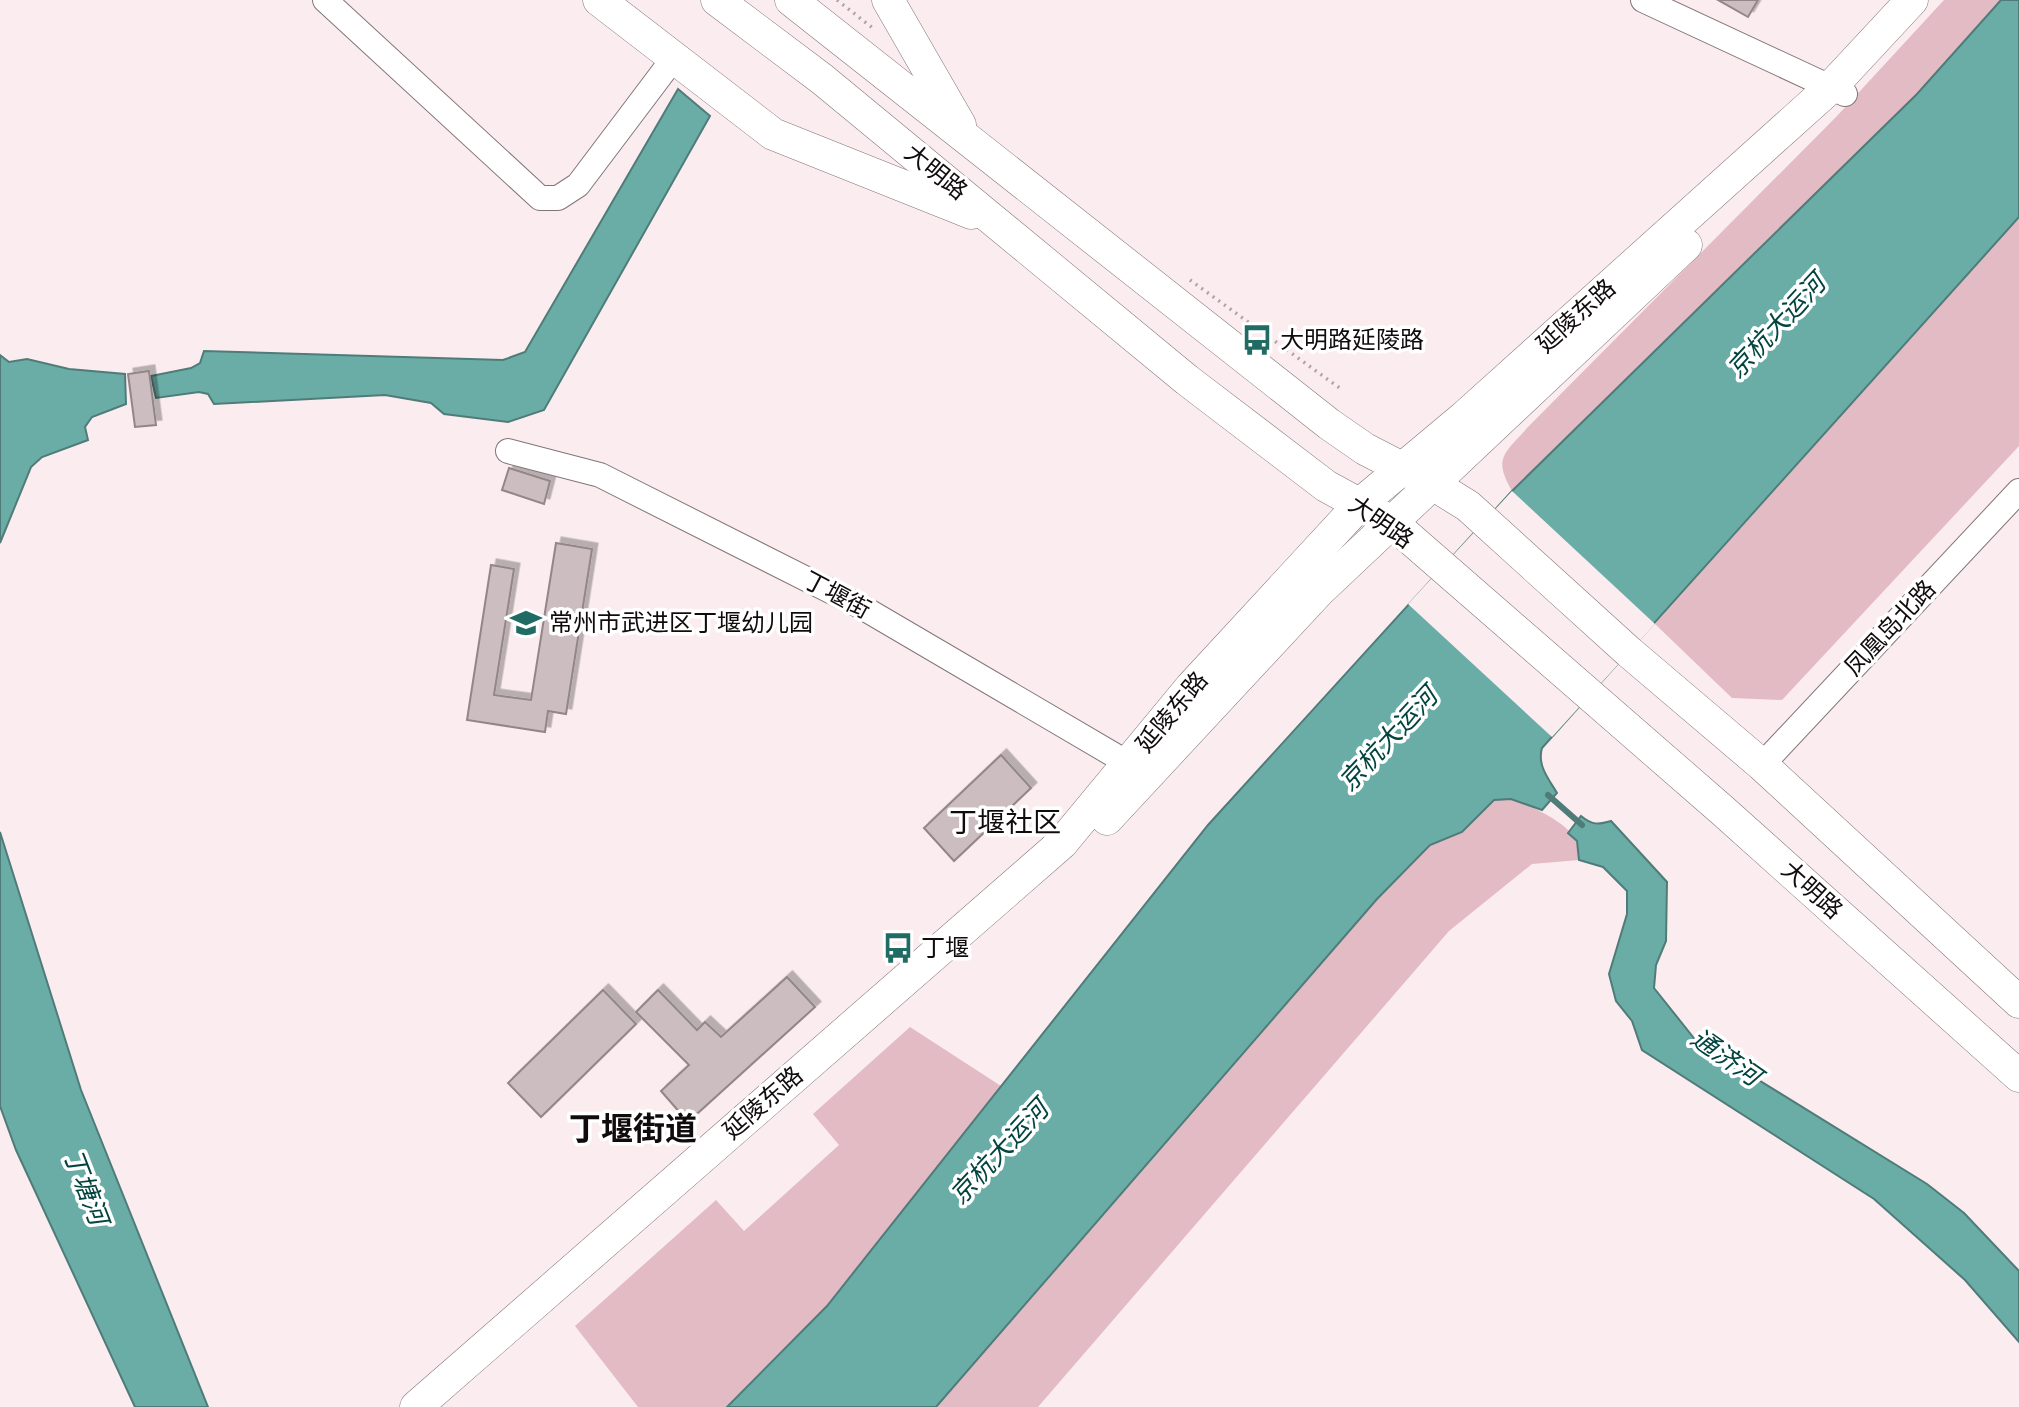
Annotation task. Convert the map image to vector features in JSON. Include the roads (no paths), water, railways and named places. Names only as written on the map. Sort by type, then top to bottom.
[{"type":"main road","points":[[599,0],[773,134],[1000,224]]},
{"type":"main road","name":"大明路","points":[[717,0],[822,79],[1188,380],[1326,486],[1390,521],[1585,694],[1722,810],[2019,1076]]},
{"type":"main road","name":"大明路","points":[[791,0],[1329,424],[1365,449],[1431,483],[1468,506],[1629,652],[1762,765],[2019,1002]]},
{"type":"main road","points":[[888,0],[970,141]]},
{"type":"main road","name":"延陵东路","points":[[439,1407],[662,1211],[1027,900],[1139,770],[1191,687],[1360,504],[1401,467],[1475,408],[1838,90],[1912,0]]},
{"type":"main road","name":"延陵东路","points":[[416,1407],[1062,843],[1390,521],[1493,429],[1838,90],[1934,0]]},
{"type":"street","points":[[325,0],[540,198],[558,198],[578,185],[673,59]]},
{"type":"street","points":[[1643,0],[1838,90]]},
{"type":"street","name":"丁堰街","points":[[508,451],[600,475],[860,606],[1139,770]]},
{"type":"street","name":"凤凰岛北路","points":[[1762,765],[2019,491]]},
{"type":"water","name":"京杭大运河","points":[[2001,0],[2019,0],[2019,217],[1542,748],[1542,766],[1557,793],[1542,810],[1511,799],[1494,800],[1462,832],[1430,845],[1377,899],[936,1407],[727,1407],[827,1306],[1208,825],[1512,491],[1917,94]]},
{"type":"water","points":[[678,89],[710,116],[544,410],[508,422],[444,414],[431,403],[385,395],[214,404],[208,394],[199,392],[156,398],[151,376],[191,368],[200,363],[204,351],[503,360],[525,352]]},
{"type":"water","points":[[0,355],[9,362],[27,359],[69,369],[125,374],[126,404],[92,417],[85,427],[88,440],[42,457],[31,467],[0,543]]},
{"type":"water","points":[[1581,816],[1595,823],[1611,821],[1667,882],[1666,941],[1656,965],[1654,988],[1697,1042],[1927,1184],[1964,1213],[2019,1271],[2019,1342],[1965,1280],[1874,1199],[1642,1050],[1632,1021],[1616,1001],[1609,974],[1627,914],[1627,891],[1603,867],[1579,860],[1577,841],[1568,833]]},
{"type":"water","name":"丁塘河","points":[[0,832],[81,1090],[208,1407],[135,1407],[16,1150],[0,1106]]},
{"type":"waterway","name":"通济河","points":[[1548,795],[1582,825]]},
{"type":"place","name":"大明路延陵路","points":[[1257,340]]},
{"type":"place","name":"常州市武进区丁堰幼儿园","points":[[526,623]]},
{"type":"place","name":"丁堰","points":[[898,948]]},
{"type":"district","name":"丁堰社区","points":[[1005,822]]},
{"type":"district","name":"丁堰街道","points":[[633,1129]]}]
